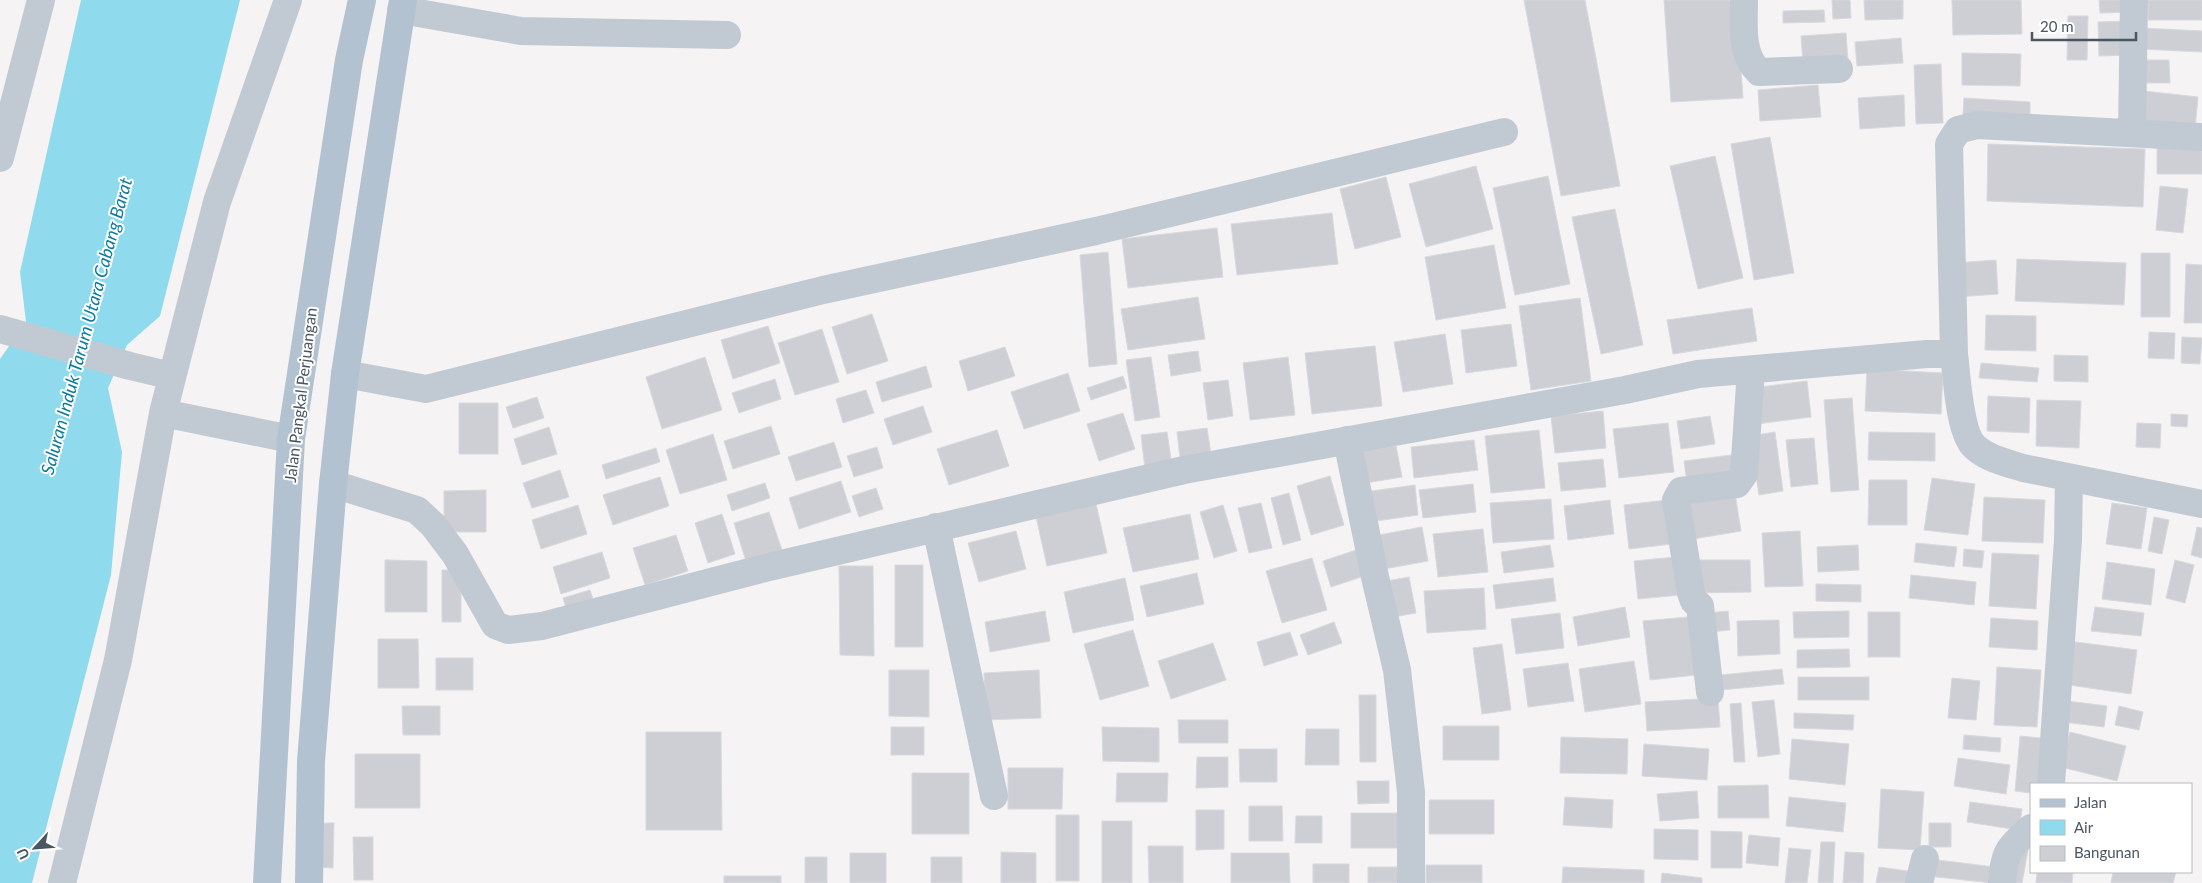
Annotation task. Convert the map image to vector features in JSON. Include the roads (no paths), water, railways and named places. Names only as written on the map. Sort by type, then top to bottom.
[{"type":"main road","name":"Jalan Pangkal Perjuangan","points":[[267,883],[291,439],[349,60],[362,0]]},
{"type":"main road","points":[[309,883],[311,761],[345,374],[409,8]]},
{"type":"street","points":[[0,158],[41,0]]},
{"type":"street","points":[[62,883],[118,660],[163,413],[172,376],[217,202],[288,0]]},
{"type":"street","points":[[1744,0],[1747,54],[1751,64],[1759,72],[1839,69]]},
{"type":"street","points":[[2132,133],[2134,0]]},
{"type":"street","points":[[409,8],[480,26],[520,31],[727,35]]},
{"type":"street","points":[[2202,137],[1977,125],[1958,130],[1949,144],[1954,354],[1966,434],[1975,448],[1997,460],[2069,478],[2202,504]]},
{"type":"street","points":[[345,374],[426,389],[823,290],[1096,231],[1424,149],[1504,132]]},
{"type":"street","points":[[10,332],[172,376]]},
{"type":"street","points":[[334,484],[417,510],[433,525],[455,554],[494,625],[508,630],[542,626],[936,527],[1184,470],[1625,390],[1698,374],[1927,354],[1954,354]]},
{"type":"street","points":[[1710,692],[1700,606],[1694,601],[1691,593],[1676,500],[1681,491],[1736,484],[1741,480],[1744,474],[1751,370]]},
{"type":"street","points":[[163,413],[291,439]]},
{"type":"street","points":[[1347,440],[1375,577],[1397,670],[1411,792],[1411,883]]},
{"type":"street","points":[[2051,783],[2068,540],[2069,478]]},
{"type":"street","points":[[936,527],[994,796]]},
{"type":"street","points":[[2002,883],[2005,856],[2011,845],[2030,829]]},
{"type":"water","name":"Saluran Induk Tarum Utara Cabang Barat","points":[[81,0],[240,0],[160,316],[127,345],[108,388],[122,452],[111,575],[32,883],[0,883],[0,359],[26,322],[20,272]]}]
